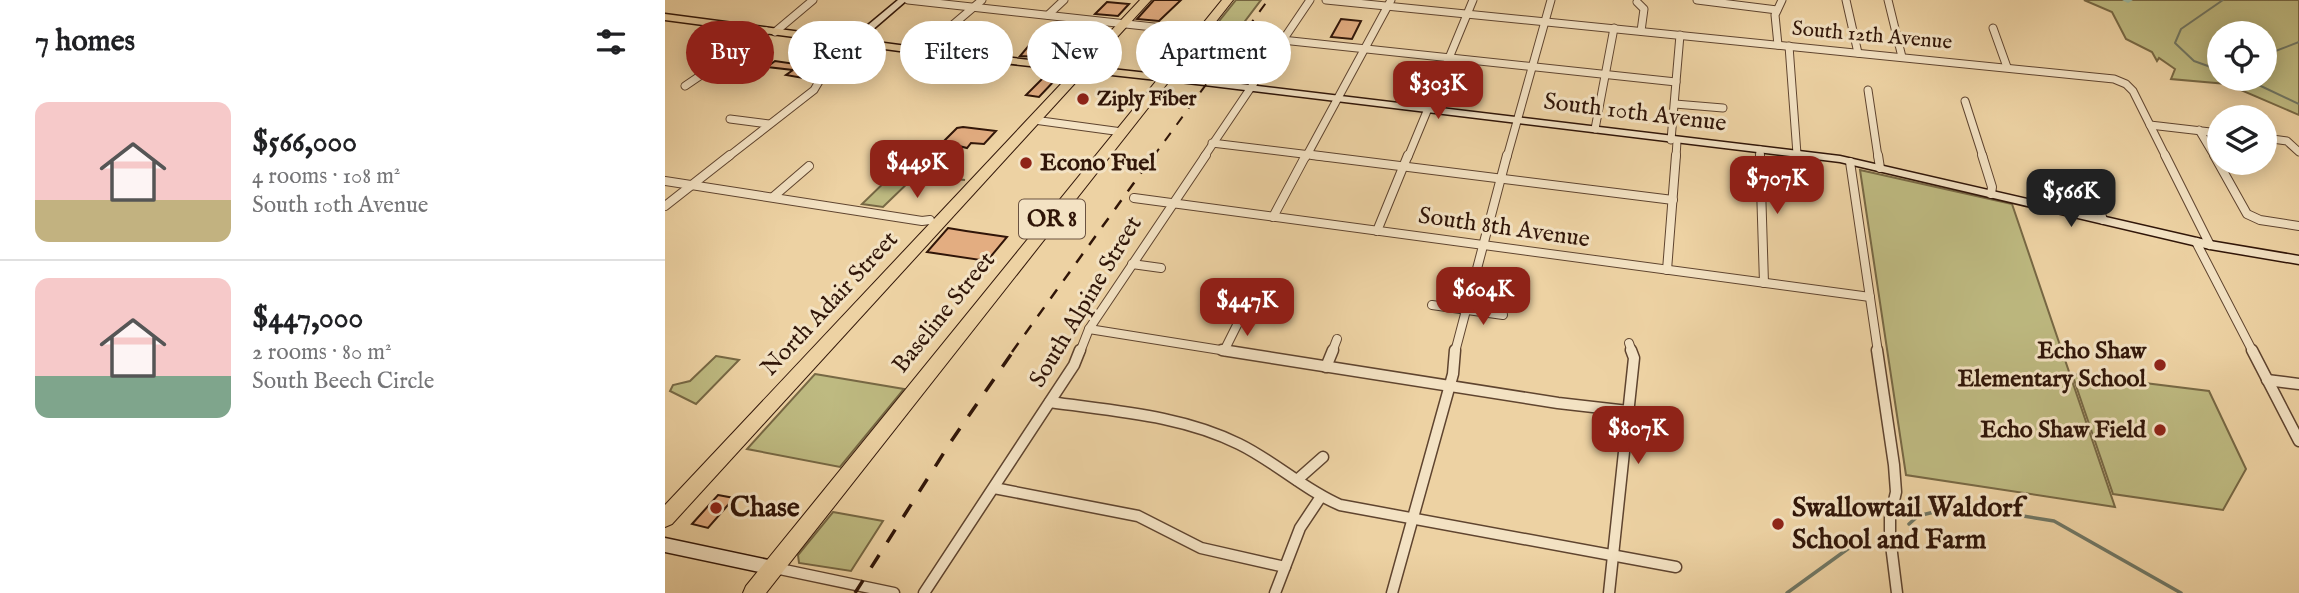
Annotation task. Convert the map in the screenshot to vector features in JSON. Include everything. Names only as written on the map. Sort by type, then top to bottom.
[{"type":"highway","name":"North Adair Street","points":[[1122,26],[1146,0]]},
{"type":"highway","name":"Baseline Street","points":[[1211,21],[1228,0]]},
{"type":"highway","name":"North Adair Street","points":[[665,518],[935,221],[1067,84]]},
{"type":"highway","name":"Baseline Street","points":[[753,593],[1161,84]]},
{"type":"main road","points":[[880,21],[906,0]]},
{"type":"main road","points":[[665,17],[695,21]]},
{"type":"main road","name":"South 10th Avenue","points":[[1216,84],[1519,119],[1850,162],[2196,242],[2298,261]]},
{"type":"main road","points":[[665,545],[773,568]]},
{"type":"street","points":[[774,29],[799,15],[804,6],[813,0]]},
{"type":"street","points":[[906,0],[1136,24]]},
{"type":"street","points":[[957,21],[982,0]]},
{"type":"street","points":[[1048,15],[1064,0]]},
{"type":"street","name":"South Alpine Street","points":[[1291,27],[1310,0]]},
{"type":"street","name":"South 12th Avenue","points":[[1326,0],[1389,3],[1467,14],[2107,77],[2121,81],[2133,91],[2150,125]]},
{"type":"street","points":[[1377,231],[1473,0]]},
{"type":"street","points":[[1392,593],[1450,387],[1455,347],[1482,245],[1551,0]]},
{"type":"street","points":[[1777,45],[1777,10],[1782,0]]},
{"type":"street","points":[[1846,0],[1857,53]]},
{"type":"street","points":[[1888,0],[1902,57]]},
{"type":"street","points":[[1698,1],[1777,10]]},
{"type":"street","points":[[1637,2],[1644,11],[1641,31]]},
{"type":"street","points":[[1273,217],[1389,3]]},
{"type":"street","points":[[1595,129],[1613,28]]},
{"type":"street","points":[[1993,29],[2007,67]]},
{"type":"street","points":[[1667,270],[1673,200],[1680,34]]},
{"type":"street","points":[[1291,41],[1676,82]]},
{"type":"street","points":[[1789,46],[1797,154]]},
{"type":"street","points":[[665,206],[814,90],[818,84]]},
{"type":"street","name":"South Alpine Street","points":[[924,593],[1081,353],[1089,329],[1253,84]]},
{"type":"street","points":[[1868,90],[1880,169]]},
{"type":"street","points":[[1965,102],[1991,194]]},
{"type":"street","points":[[1675,104],[1723,108]]},
{"type":"street","points":[[730,119],[769,124]]},
{"type":"street","points":[[1034,120],[1122,132]]},
{"type":"street","points":[[2150,125],[2207,131]]},
{"type":"street","points":[[2150,125],[2210,245]]},
{"type":"street","points":[[2199,130],[2246,212],[2255,219],[2299,226]]},
{"type":"street","points":[[2277,140],[2289,142],[2299,152]]},
{"type":"street","points":[[1212,143],[1673,200]]},
{"type":"street","points":[[1761,150],[1764,283]]},
{"type":"street","points":[[1850,162],[1894,465],[1896,492],[1890,518],[1890,537],[1897,593]]},
{"type":"street","points":[[773,197],[809,166]]},
{"type":"street","points":[[665,181],[935,221]]},
{"type":"street","points":[[2091,186],[2103,220]]},
{"type":"street","name":"South 8th Avenue","points":[[1134,198],[1870,297]]},
{"type":"street","points":[[2196,242],[2299,441]]},
{"type":"street","points":[[1132,264],[1161,268]]},
{"type":"street","points":[[1432,304],[1503,315]]},
{"type":"street","points":[[1224,351],[1244,311]]},
{"type":"street","points":[[1089,329],[1450,387],[1628,411]]},
{"type":"street","points":[[1326,367],[1337,339]]},
{"type":"street","points":[[1609,593],[1635,358],[1629,343]]},
{"type":"street","points":[[2267,380],[2299,384]]},
{"type":"street","points":[[1050,402],[1175,423],[1213,433],[1264,458],[1320,498],[1353,509],[1676,567]]},
{"type":"street","points":[[1297,480],[1323,457]]},
{"type":"street","points":[[994,488],[1138,516],[1201,548],[1285,567]]},
{"type":"street","points":[[1275,593],[1300,528],[1320,498]]},
{"type":"street","points":[[773,568],[894,593]]},
{"type":"shaded area","points":[[1236,0],[1261,0],[1245,21],[1219,21]]},
{"type":"shaded area","points":[[2084,0],[2299,0],[2299,115],[2243,91],[2277,91],[2277,21],[2207,21],[2207,82],[2171,79],[2175,69],[2159,58],[2157,61],[2152,52],[2126,39],[2112,12]]},
{"type":"shaded area","points":[[1860,170],[2012,204],[2115,507],[1906,475]]},
{"type":"shaded area","points":[[896,171],[965,180],[916,175],[883,207],[862,204]]},
{"type":"shaded area","points":[[716,356],[739,360],[696,404],[670,391],[673,385],[690,381]]},
{"type":"shaded area","points":[[815,374],[904,389],[840,467],[747,449]]},
{"type":"shaded area","name":"Echo Shaw Field","points":[[2072,374],[2209,391],[2246,469],[2223,510],[2113,494]]},
{"type":"shaded area","points":[[833,512],[883,521],[851,571],[799,563],[798,555]]},
{"type":"building","points":[[1154,0],[1181,0],[1159,21],[1137,19]]},
{"type":"building","points":[[1107,2],[1129,4],[1118,16],[1095,14]]},
{"type":"building","points":[[1341,19],[1361,21],[1352,39],[1331,37]]},
{"type":"building","points":[[775,61],[788,63],[788,69],[774,68]]},
{"type":"building","points":[[1037,84],[1051,84],[1039,97],[1026,95]]},
{"type":"building","points":[[957,128],[996,131],[984,144],[971,143],[967,148],[943,142]]},
{"type":"building","points":[[948,228],[1007,237],[987,261],[927,252]]},
{"type":"building","name":"Chase","points":[[718,495],[734,498],[708,528],[692,524]]},
{"type":"waterway","points":[[2207,66],[2194,61],[2175,43],[2181,29],[2223,0]]},
{"type":"waterway","points":[[2277,50],[2299,42]]},
{"type":"waterway","points":[[2271,91],[2299,104]]},
{"type":"waterway","points":[[1909,524],[1918,516],[1950,508],[1974,508],[2054,521],[2181,593]]},
{"type":"waterway","points":[[1787,593],[1849,548]]},
{"type":"railway","points":[[1153,157],[1268,0]]},
{"type":"railway","points":[[1012,352],[1154,155]]},
{"type":"railway","points":[[855,593],[952,440],[1014,350]]},
{"type":"place","name":"Ziply Fiber","points":[[1083,99]]},
{"type":"place","name":"Econo Fuel","points":[[1026,163]]},
{"type":"place","name":"Echo Shaw Elementary School","points":[[2160,365]]},
{"type":"place","name":"Echo Shaw Field","points":[[2160,430]]},
{"type":"place","name":"Chase","points":[[716,508]]},
{"type":"place","name":"Swallowtail Waldorf School and Farm","points":[[1778,524]]}]
